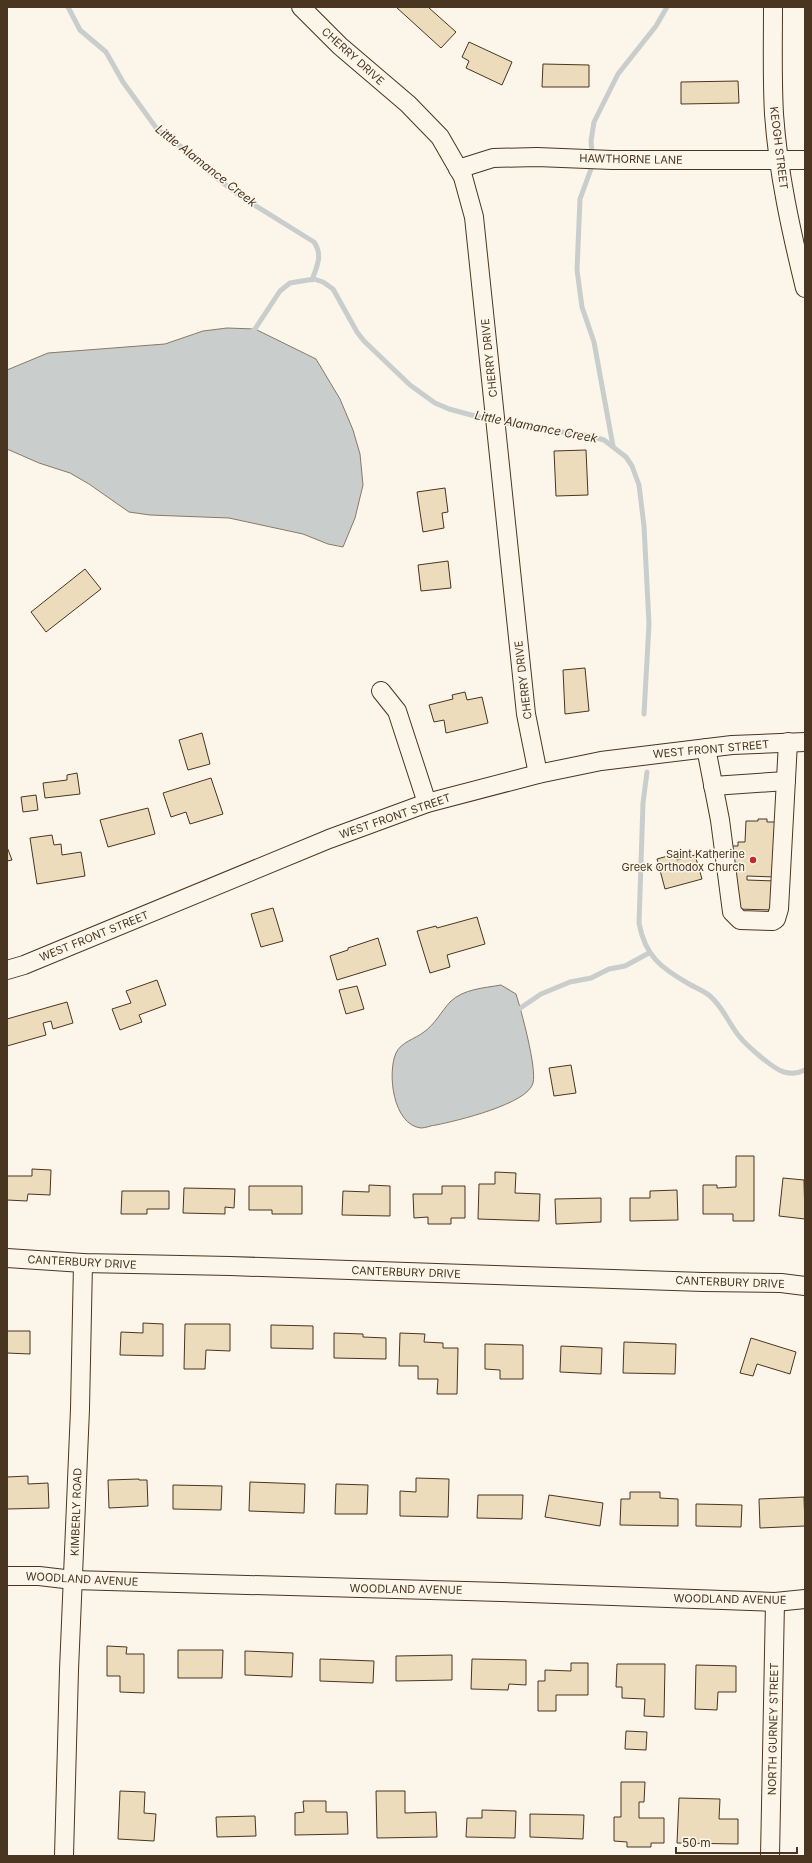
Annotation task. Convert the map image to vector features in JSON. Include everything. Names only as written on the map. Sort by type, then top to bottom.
[{"type":"street","name":"CHERRY DRIVE","points":[[301,7],[340,46],[408,104],[440,137],[463,177],[474,217],[525,707],[538,774]]},
{"type":"street","name":"KEOGH STREET","points":[[773,7],[774,114],[779,160],[792,234],[805,288]]},
{"type":"street","name":"HAWTHORNE LANE","points":[[458,169],[493,158],[537,157],[620,160],[805,160]]},
{"type":"street","points":[[381,691],[397,711],[427,803]]},
{"type":"street","name":"WEST FRONT STREET","points":[[7,970],[329,839],[427,803],[538,774],[601,761],[706,748],[796,742]]},
{"type":"street","points":[[706,748],[728,870],[732,912],[735,917],[746,921],[773,921],[776,919],[779,909],[786,781],[796,742]]},
{"type":"street","points":[[713,786],[786,781]]},
{"type":"street","name":"CANTERBURY DRIVE","points":[[7,1258],[83,1263],[230,1266],[703,1282],[781,1283],[805,1286]]},
{"type":"street","name":"KIMBERLY ROAD","points":[[64,1856],[69,1670],[80,1408],[83,1263]]},
{"type":"street","name":"WOODLAND AVENUE","points":[[7,1576],[39,1576],[73,1580],[501,1592],[775,1602],[805,1599]]},
{"type":"street","name":"NORTH GURNEY STREET","points":[[770,1856],[775,1602]]},
{"type":"shaded area","points":[[227,328],[255,329],[316,359],[340,399],[353,430],[360,454],[363,485],[355,518],[343,547],[328,544],[303,534],[229,518],[150,515],[129,512],[89,484],[70,473],[39,463],[7,449],[7,370],[48,353],[165,344],[203,331]]},
{"type":"shaded area","points":[[501,985],[516,994],[525,1025],[531,1052],[534,1076],[533,1083],[528,1091],[519,1098],[474,1115],[423,1128],[412,1125],[404,1118],[398,1108],[395,1097],[392,1073],[393,1062],[398,1049],[428,1029],[450,1002],[461,994]]},
{"type":"building","points":[[396,7],[428,7],[456,32],[441,48]]},
{"type":"building","points":[[469,42],[512,62],[502,85],[466,68],[469,61],[462,57]]},
{"type":"building","points":[[543,64],[589,65],[589,87],[542,87]]},
{"type":"building","points":[[738,81],[739,103],[681,104],[681,82]]},
{"type":"building","points":[[586,450],[588,495],[556,496],[554,451]]},
{"type":"building","points":[[445,488],[448,512],[442,513],[444,528],[423,532],[417,492]]},
{"type":"building","points":[[448,561],[451,588],[421,591],[418,565]]},
{"type":"building","points":[[85,569],[101,589],[46,632],[31,612]]},
{"type":"building","points":[[585,668],[589,711],[565,714],[563,670]]},
{"type":"building","points":[[465,692],[467,700],[482,697],[488,723],[446,733],[444,720],[434,722],[429,705],[453,699],[452,695]]},
{"type":"building","points":[[202,733],[210,764],[188,770],[179,740]]},
{"type":"building","points":[[77,773],[80,794],[45,798],[43,783],[67,780],[67,775]]},
{"type":"building","points":[[211,778],[223,814],[190,824],[186,812],[171,817],[163,793]]},
{"type":"building","points":[[36,795],[38,810],[23,812],[21,797]]},
{"type":"building","points":[[148,808],[155,834],[108,847],[100,820]]},
{"type":"building","name":"Saint Katherine Greek Orthodox Church","points":[[758,819],[767,819],[767,822],[776,822],[775,877],[747,876],[747,880],[775,881],[774,910],[735,909],[732,846],[738,846],[738,842],[745,842],[746,821],[758,821]]},
{"type":"building","points":[[52,835],[54,845],[61,844],[62,855],[81,852],[85,876],[37,884],[30,838]]},
{"type":"building","points":[[7,847],[12,860],[7,861]]},
{"type":"building","points":[[675,854],[677,860],[695,855],[702,879],[665,889],[657,859]]},
{"type":"building","points":[[273,908],[283,941],[261,947],[251,914]]},
{"type":"building","points":[[477,917],[485,944],[447,955],[450,967],[430,973],[417,931],[436,926],[437,928]]},
{"type":"building","points":[[378,938],[386,965],[337,980],[330,956]]},
{"type":"building","points":[[157,980],[166,1005],[139,1015],[142,1022],[120,1030],[112,1009],[131,1003],[126,991]]},
{"type":"building","points":[[357,986],[364,1009],[346,1014],[339,990]]},
{"type":"building","points":[[67,1002],[73,1023],[53,1029],[51,1021],[43,1023],[46,1035],[7,1046],[7,1019]]},
{"type":"building","points":[[571,1065],[576,1093],[554,1096],[549,1068]]},
{"type":"building","points":[[736,1156],[754,1156],[754,1221],[733,1221],[733,1214],[703,1214],[703,1185],[717,1185],[717,1188],[736,1187]]},
{"type":"building","points":[[32,1169],[51,1170],[50,1195],[28,1194],[27,1201],[7,1200],[7,1176],[32,1176]]},
{"type":"building","points":[[495,1172],[516,1173],[515,1193],[540,1194],[539,1221],[478,1219],[479,1184],[495,1184]]},
{"type":"building","points":[[783,1178],[804,1180],[805,1219],[779,1216]]},
{"type":"building","points":[[369,1185],[390,1186],[390,1216],[342,1215],[343,1191],[369,1192]]},
{"type":"building","points":[[249,1186],[302,1186],[302,1214],[272,1214],[272,1210],[249,1210]]},
{"type":"building","points":[[442,1186],[465,1186],[465,1218],[451,1218],[451,1224],[428,1224],[428,1217],[414,1218],[413,1194],[442,1194]]},
{"type":"building","points":[[184,1188],[235,1189],[234,1208],[225,1207],[225,1214],[183,1213]]},
{"type":"building","points":[[677,1190],[678,1220],[630,1221],[630,1198],[650,1198],[650,1191]]},
{"type":"building","points":[[122,1191],[169,1191],[169,1209],[147,1209],[147,1214],[121,1214]]},
{"type":"building","points":[[601,1198],[601,1222],[556,1224],[555,1199]]},
{"type":"building","points":[[143,1323],[163,1324],[163,1356],[120,1355],[121,1332],[143,1333]]},
{"type":"building","points":[[185,1324],[230,1324],[230,1351],[206,1350],[205,1369],[184,1369]]},
{"type":"building","points":[[271,1325],[313,1326],[313,1349],[271,1348]]},
{"type":"building","points":[[7,1331],[30,1331],[30,1354],[7,1353]]},
{"type":"building","points":[[334,1333],[363,1334],[363,1337],[386,1338],[386,1359],[334,1358]]},
{"type":"building","points":[[400,1333],[425,1334],[424,1342],[443,1343],[443,1348],[458,1348],[457,1394],[437,1394],[438,1379],[418,1379],[418,1366],[399,1366]]},
{"type":"building","points":[[751,1338],[796,1352],[790,1374],[757,1364],[753,1376],[740,1373]]},
{"type":"building","points":[[624,1342],[676,1344],[675,1374],[623,1373]]},
{"type":"building","points":[[485,1344],[523,1345],[523,1379],[500,1379],[500,1370],[485,1369]]},
{"type":"building","points":[[561,1346],[602,1348],[601,1374],[560,1372]]},
{"type":"building","points":[[28,1476],[28,1484],[48,1483],[49,1508],[7,1509],[7,1477]]},
{"type":"building","points":[[416,1478],[449,1479],[448,1517],[400,1516],[400,1491],[416,1492]]},
{"type":"building","points":[[108,1480],[147,1480],[148,1506],[109,1508]]},
{"type":"building","points":[[250,1482],[305,1484],[304,1513],[249,1511]]},
{"type":"building","points":[[336,1484],[368,1485],[367,1514],[335,1514]]},
{"type":"building","points":[[173,1485],[222,1486],[221,1510],[173,1509]]},
{"type":"building","points":[[630,1492],[660,1492],[660,1498],[678,1499],[678,1526],[620,1525],[621,1499],[630,1499]]},
{"type":"building","points":[[478,1495],[523,1495],[522,1519],[477,1518]]},
{"type":"building","points":[[549,1495],[603,1503],[600,1526],[545,1517]]},
{"type":"building","points":[[804,1497],[805,1526],[760,1528],[759,1499]]},
{"type":"building","points":[[696,1504],[742,1505],[741,1527],[696,1526]]},
{"type":"building","points":[[107,1646],[127,1647],[126,1654],[144,1654],[144,1693],[120,1692],[120,1676],[107,1676]]},
{"type":"building","points":[[178,1650],[223,1650],[222,1678],[178,1678]]},
{"type":"building","points":[[245,1651],[293,1653],[292,1677],[245,1675]]},
{"type":"building","points":[[452,1655],[452,1680],[396,1681],[396,1656]]},
{"type":"building","points":[[320,1659],[374,1661],[373,1683],[320,1681]]},
{"type":"building","points":[[472,1659],[526,1660],[526,1685],[509,1684],[508,1690],[471,1689]]},
{"type":"building","points":[[571,1663],[588,1663],[588,1695],[556,1695],[556,1711],[538,1711],[538,1681],[545,1681],[545,1670],[571,1671]]},
{"type":"building","points":[[617,1664],[665,1664],[664,1717],[644,1716],[645,1699],[622,1698],[622,1687],[616,1687]]},
{"type":"building","points":[[696,1665],[736,1666],[736,1692],[718,1692],[717,1710],[695,1709]]},
{"type":"building","points":[[626,1731],[647,1732],[646,1750],[625,1749]]},
{"type":"building","points":[[621,1782],[645,1782],[644,1802],[639,1802],[639,1818],[664,1818],[664,1843],[651,1843],[651,1847],[627,1847],[627,1842],[614,1841],[614,1817],[621,1817]]},
{"type":"building","points":[[120,1791],[145,1792],[144,1813],[156,1814],[154,1841],[118,1839]]},
{"type":"building","points":[[376,1791],[405,1791],[405,1813],[436,1812],[437,1837],[377,1838]]},
{"type":"building","points":[[679,1798],[720,1799],[719,1819],[738,1819],[738,1844],[677,1843]]},
{"type":"building","points":[[303,1801],[326,1801],[326,1812],[347,1812],[348,1834],[295,1835],[295,1813],[304,1812]]},
{"type":"building","points":[[482,1810],[516,1811],[515,1838],[466,1837],[467,1818],[482,1818]]},
{"type":"building","points":[[530,1814],[584,1815],[583,1839],[530,1837]]},
{"type":"building","points":[[255,1816],[256,1836],[217,1837],[216,1817]]},
{"type":"waterway","name":"Little Alamance Creek","points":[[68,7],[80,30],[106,52],[123,82],[157,129],[191,154],[209,172],[240,196],[314,242],[319,256],[312,280]]},
{"type":"waterway","points":[[613,446],[594,342],[582,307],[577,270],[580,199],[591,169],[591,141],[594,122],[618,74],[656,26],[667,7]]},
{"type":"waterway","name":"Little Alamance Creek","points":[[249,334],[255,329],[280,291],[290,283],[314,279],[323,282],[333,289],[357,332],[364,341],[410,385],[435,403],[449,409],[486,419],[524,427],[591,436],[604,440],[626,457],[632,466],[639,485],[644,526],[649,624],[644,714]]},
{"type":"waterway","name":"Little Alamance Creek","points":[[647,772],[643,803],[639,923],[645,944],[650,953],[662,966],[715,1000],[739,1036],[753,1051],[767,1062],[784,1072],[795,1073],[805,1070]]},
{"type":"waterway","points":[[516,1011],[541,994],[570,982],[591,978],[609,969],[625,966],[649,953]]},
{"type":"place","name":"Saint Katherine Greek Orthodox Church","points":[[753,860]]}]
